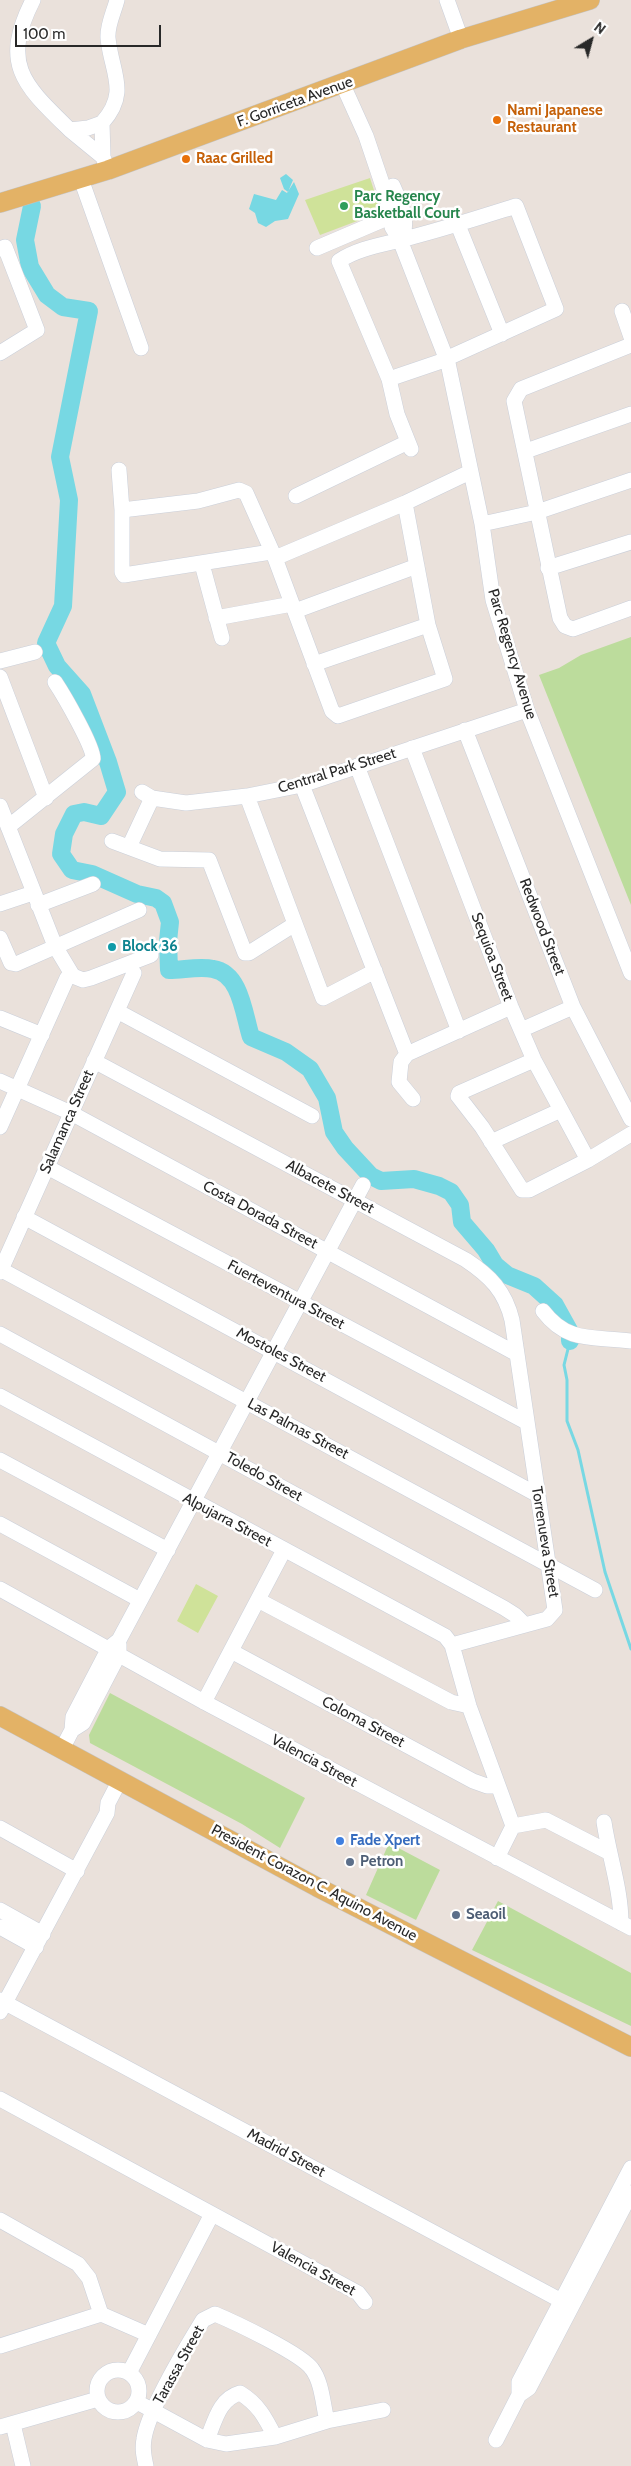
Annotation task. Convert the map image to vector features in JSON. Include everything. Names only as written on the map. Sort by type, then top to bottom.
[{"type":"main road","name":"F. Gorriceta Avenue","points":[[0,203],[81,179],[106,163],[347,83],[461,39],[590,0]]},
{"type":"main road","name":"President Corazon C. Aquino Avenue","points":[[0,1716],[317,1887],[631,2046]]},
{"type":"street","points":[[33,0],[14,25],[3,46],[8,64],[18,82],[106,163]]},
{"type":"street","points":[[70,130],[88,128],[102,123],[110,114],[118,82],[108,38],[117,0]]},
{"type":"street","points":[[447,0],[461,39]]},
{"type":"street","points":[[347,83],[367,127],[395,216],[406,232],[400,240]]},
{"type":"street","points":[[102,123],[106,163]]},
{"type":"street","points":[[81,179],[141,348]]},
{"type":"street","points":[[296,496],[409,445],[397,414],[389,379],[339,261],[390,241],[458,225],[516,206],[556,309],[446,359],[389,379]]},
{"type":"street","points":[[318,248],[395,216]]},
{"type":"street","points":[[458,225],[502,334]]},
{"type":"street","name":"Parc Regency Avenue","points":[[400,240],[446,359],[482,524],[493,600],[527,710],[631,973]]},
{"type":"street","points":[[0,249],[4,247],[37,330],[0,353]]},
{"type":"street","points":[[622,311],[631,337]]},
{"type":"street","points":[[631,345],[521,389],[514,401],[560,618],[565,626],[573,629],[631,608]]},
{"type":"street","points":[[526,451],[631,414]]},
{"type":"street","points":[[119,470],[122,510],[122,572],[124,575],[273,554],[405,503],[470,472]]},
{"type":"street","points":[[482,524],[536,512],[631,480]]},
{"type":"street","points":[[122,510],[198,501],[236,491],[244,491],[273,554],[332,711],[336,716],[445,679],[428,625],[405,503]]},
{"type":"street","points":[[548,568],[631,542]]},
{"type":"street","points":[[202,564],[222,638]]},
{"type":"street","points":[[216,618],[294,608],[417,566]]},
{"type":"street","points":[[314,664],[428,625]]},
{"type":"street","points":[[0,661],[35,652]]},
{"type":"street","points":[[0,677],[46,798]]},
{"type":"street","points":[[8,827],[46,798],[93,759],[94,756],[55,682]]},
{"type":"street","name":"Centrral Park Street","points":[[128,847],[147,795],[186,803],[247,796],[302,785],[527,710]]},
{"type":"street","name":"Redwood Street","points":[[465,730],[573,1008],[631,1119]]},
{"type":"street","name":"Sequioa Street","points":[[412,748],[511,1007],[534,1060],[588,1160]]},
{"type":"street","points":[[357,766],[458,1031]]},
{"type":"street","points":[[302,785],[408,1054]]},
{"type":"street","points":[[247,796],[322,998],[375,971]]},
{"type":"street","points":[[0,806],[8,827],[7,845],[35,899],[55,946],[74,976],[83,980],[151,956]]},
{"type":"street","points":[[112,840],[160,859],[209,860],[245,953],[249,953],[295,924]]},
{"type":"street","points":[[0,904],[35,899],[92,884]]},
{"type":"street","points":[[0,938],[12,964],[139,910]]},
{"type":"street","name":"Salamanca Street","points":[[0,1270],[134,973]]},
{"type":"street","points":[[0,1127],[67,978]]},
{"type":"street","points":[[413,1099],[399,1082],[401,1062],[408,1054],[511,1007]]},
{"type":"street","points":[[521,1030],[573,1008]]},
{"type":"street","points":[[117,1011],[312,1116]]},
{"type":"street","points":[[0,1018],[42,1035]]},
{"type":"street","points":[[534,1060],[459,1093],[458,1096],[522,1190],[528,1190],[588,1160],[631,1134]]},
{"type":"street","name":"Albacete Street","points":[[94,1061],[466,1260],[490,1276],[502,1291],[508,1305],[518,1354]]},
{"type":"street","name":"Costa Dorada Street","points":[[0,1081],[71,1113],[518,1354]]},
{"type":"street","points":[[491,1142],[561,1110]]},
{"type":"street","name":"Fuerteventura Street","points":[[47,1167],[299,1303],[526,1422]]},
{"type":"street","points":[[62,1750],[72,1730],[73,1717],[116,1647],[363,1185]]},
{"type":"street","name":"Mostoles Street","points":[[24,1217],[536,1494]]},
{"type":"street","name":"Las Palmas Street","points":[[0,1270],[247,1401],[595,1590]]},
{"type":"street","points":[[543,1311],[570,1334],[631,1341]]},
{"type":"street","name":"Toledo Street","points":[[0,1334],[504,1608],[515,1615],[525,1626]]},
{"type":"street","name":"Torrenueva Street","points":[[452,1645],[547,1619],[555,1610],[536,1494],[518,1354]]},
{"type":"street","name":"Alpujarra Street","points":[[0,1396],[193,1502],[441,1634],[452,1645]]},
{"type":"street","points":[[0,1460],[168,1550]]},
{"type":"street","points":[[0,1524],[140,1600]]},
{"type":"street","points":[[204,1702],[284,1550]]},
{"type":"street","name":"Valencia Street","points":[[0,1589],[116,1647],[204,1702],[626,1925]]},
{"type":"street","points":[[258,1600],[451,1702],[469,1706]]},
{"type":"street","points":[[452,1645],[469,1706],[513,1826],[497,1858]]},
{"type":"street","name":"Coloma Street","points":[[231,1651],[473,1781],[487,1786],[497,1786]]},
{"type":"street","points":[[1,2005],[72,1868],[98,1808],[108,1803],[120,1780]]},
{"type":"street","points":[[513,1826],[546,1820],[608,1852]]},
{"type":"street","points":[[604,1822],[608,1852],[626,1925]]},
{"type":"street","points":[[0,1828],[72,1868]]},
{"type":"street","points":[[0,1910],[35,1938]]},
{"type":"street","points":[[0,1927],[35,1938]]},
{"type":"street","name":"Madrid Street","points":[[1,2005],[564,2308]]},
{"type":"street","name":"Valencia Street","points":[[0,2099],[210,2218],[354,2302],[365,2302],[358,2292],[210,2218],[0,2111]]},
{"type":"street","points":[[496,2440],[519,2395],[530,2388],[564,2308],[631,2168]]},
{"type":"street","points":[[564,2308],[631,2193]]},
{"type":"street","points":[[129,2373],[210,2218]]},
{"type":"street","points":[[0,2220],[78,2264],[89,2278],[101,2314]]},
{"type":"street","points":[[0,2346],[101,2314],[149,2335]]},
{"type":"street","name":"Tarassa Street","points":[[146,2466],[143,2452],[144,2440],[154,2411],[203,2320],[215,2314],[298,2357],[311,2366],[316,2374],[327,2421]]},
{"type":"street","points":[[116,2370],[129,2373],[138,2383],[139,2396],[137,2402],[127,2411],[114,2412],[108,2410],[98,2399],[97,2387],[104,2376],[116,2370]]},
{"type":"street","points":[[207,2440],[219,2410],[229,2396],[240,2392],[252,2400],[262,2411],[275,2436]]},
{"type":"street","points":[[22,2466],[7,2426],[98,2399]]},
{"type":"street","points":[[137,2402],[207,2440],[226,2444],[275,2436],[327,2421],[383,2410]]},
{"type":"green space","name":"Parc Regency Basketball Court","points":[[370,178],[381,212],[320,235],[305,200]]},
{"type":"green space","points":[[631,637],[631,905],[539,675],[559,668],[581,655]]},
{"type":"green space","points":[[196,1584],[218,1596],[198,1633],[177,1621]]},
{"type":"green space","points":[[110,1693],[305,1798],[280,1848],[242,1824],[90,1743],[89,1735]]},
{"type":"green space","points":[[389,1843],[440,1870],[416,1920],[366,1895]]},
{"type":"green space","points":[[498,1901],[631,1973],[631,2026],[472,1950]]},
{"type":"water","points":[[286,174],[293,180],[288,192],[284,189],[280,178]]},
{"type":"water","points":[[294,182],[299,194],[288,219],[275,221],[266,227],[258,223],[255,213],[249,209],[254,194],[276,200],[282,190],[287,193]]},
{"type":"waterway","points":[[32,206],[25,240],[30,267],[47,295],[63,307],[89,311],[60,457],[69,500],[63,606],[46,643],[57,666],[82,694],[108,762],[117,792],[101,816],[84,812],[74,814],[64,834],[61,854],[72,870],[92,874],[137,894],[156,898],[163,903],[170,922],[168,941],[169,970],[208,968],[222,972],[230,978],[240,997],[251,1037],[286,1052],[310,1069],[327,1098],[334,1132],[345,1148],[371,1176],[381,1181],[414,1179],[439,1186],[451,1192],[460,1205],[462,1222],[486,1250],[495,1265],[507,1275],[534,1286],[555,1305],[570,1332],[570,1341]]},
{"type":"waterway","points":[[570,1341],[564,1365],[567,1380],[567,1421],[578,1450],[605,1572],[631,1649]]},
{"type":"place","name":"Nami Japanese Restaurant","points":[[497,120]]},
{"type":"place","name":"Raac Grilled","points":[[186,159]]},
{"type":"place","name":"Parc Regency Basketball Court","points":[[344,206]]},
{"type":"place","name":"Block 36","points":[[112,947]]},
{"type":"place","name":"Fade Xpert","points":[[340,1841]]},
{"type":"place","name":"Petron","points":[[350,1862]]},
{"type":"place","name":"Seaoil","points":[[456,1915]]}]
